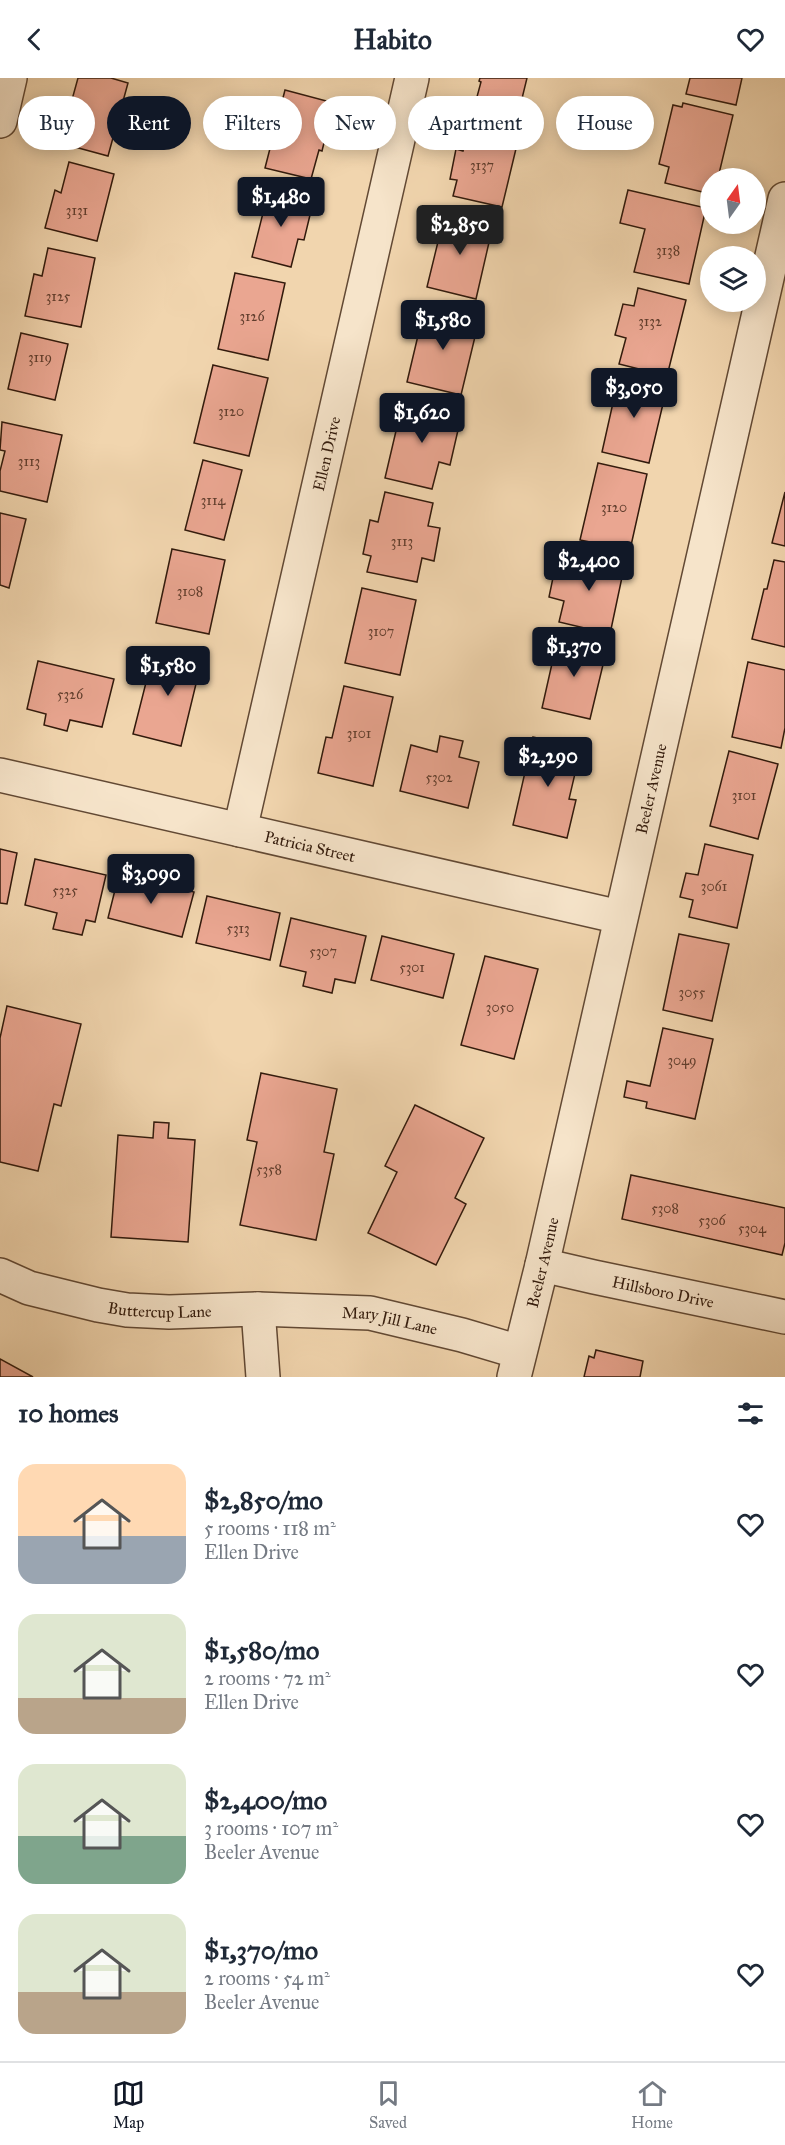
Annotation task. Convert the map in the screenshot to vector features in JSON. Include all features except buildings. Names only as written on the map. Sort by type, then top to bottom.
[{"type":"street","points":[[0,121],[10,78]]},
{"type":"street","name":"Ellen Drive","points":[[240,830],[412,78]]},
{"type":"street","name":"Beeler Avenue","points":[[516,1365],[542,1264],[785,199]]},
{"type":"street","name":"Patricia Street","points":[[0,775],[620,917]]},
{"type":"street","name":"Hillsboro Drive","points":[[542,1264],[594,1278],[785,1317]]},
{"type":"street","name":"Buttercup Lane","points":[[0,1275],[29,1288],[126,1310],[169,1312],[258,1309]]},
{"type":"street","points":[[258,1309],[263,1377]]},
{"type":"street","name":"Mary Jill Lane","points":[[258,1309],[370,1313],[462,1335],[516,1365]]}]
